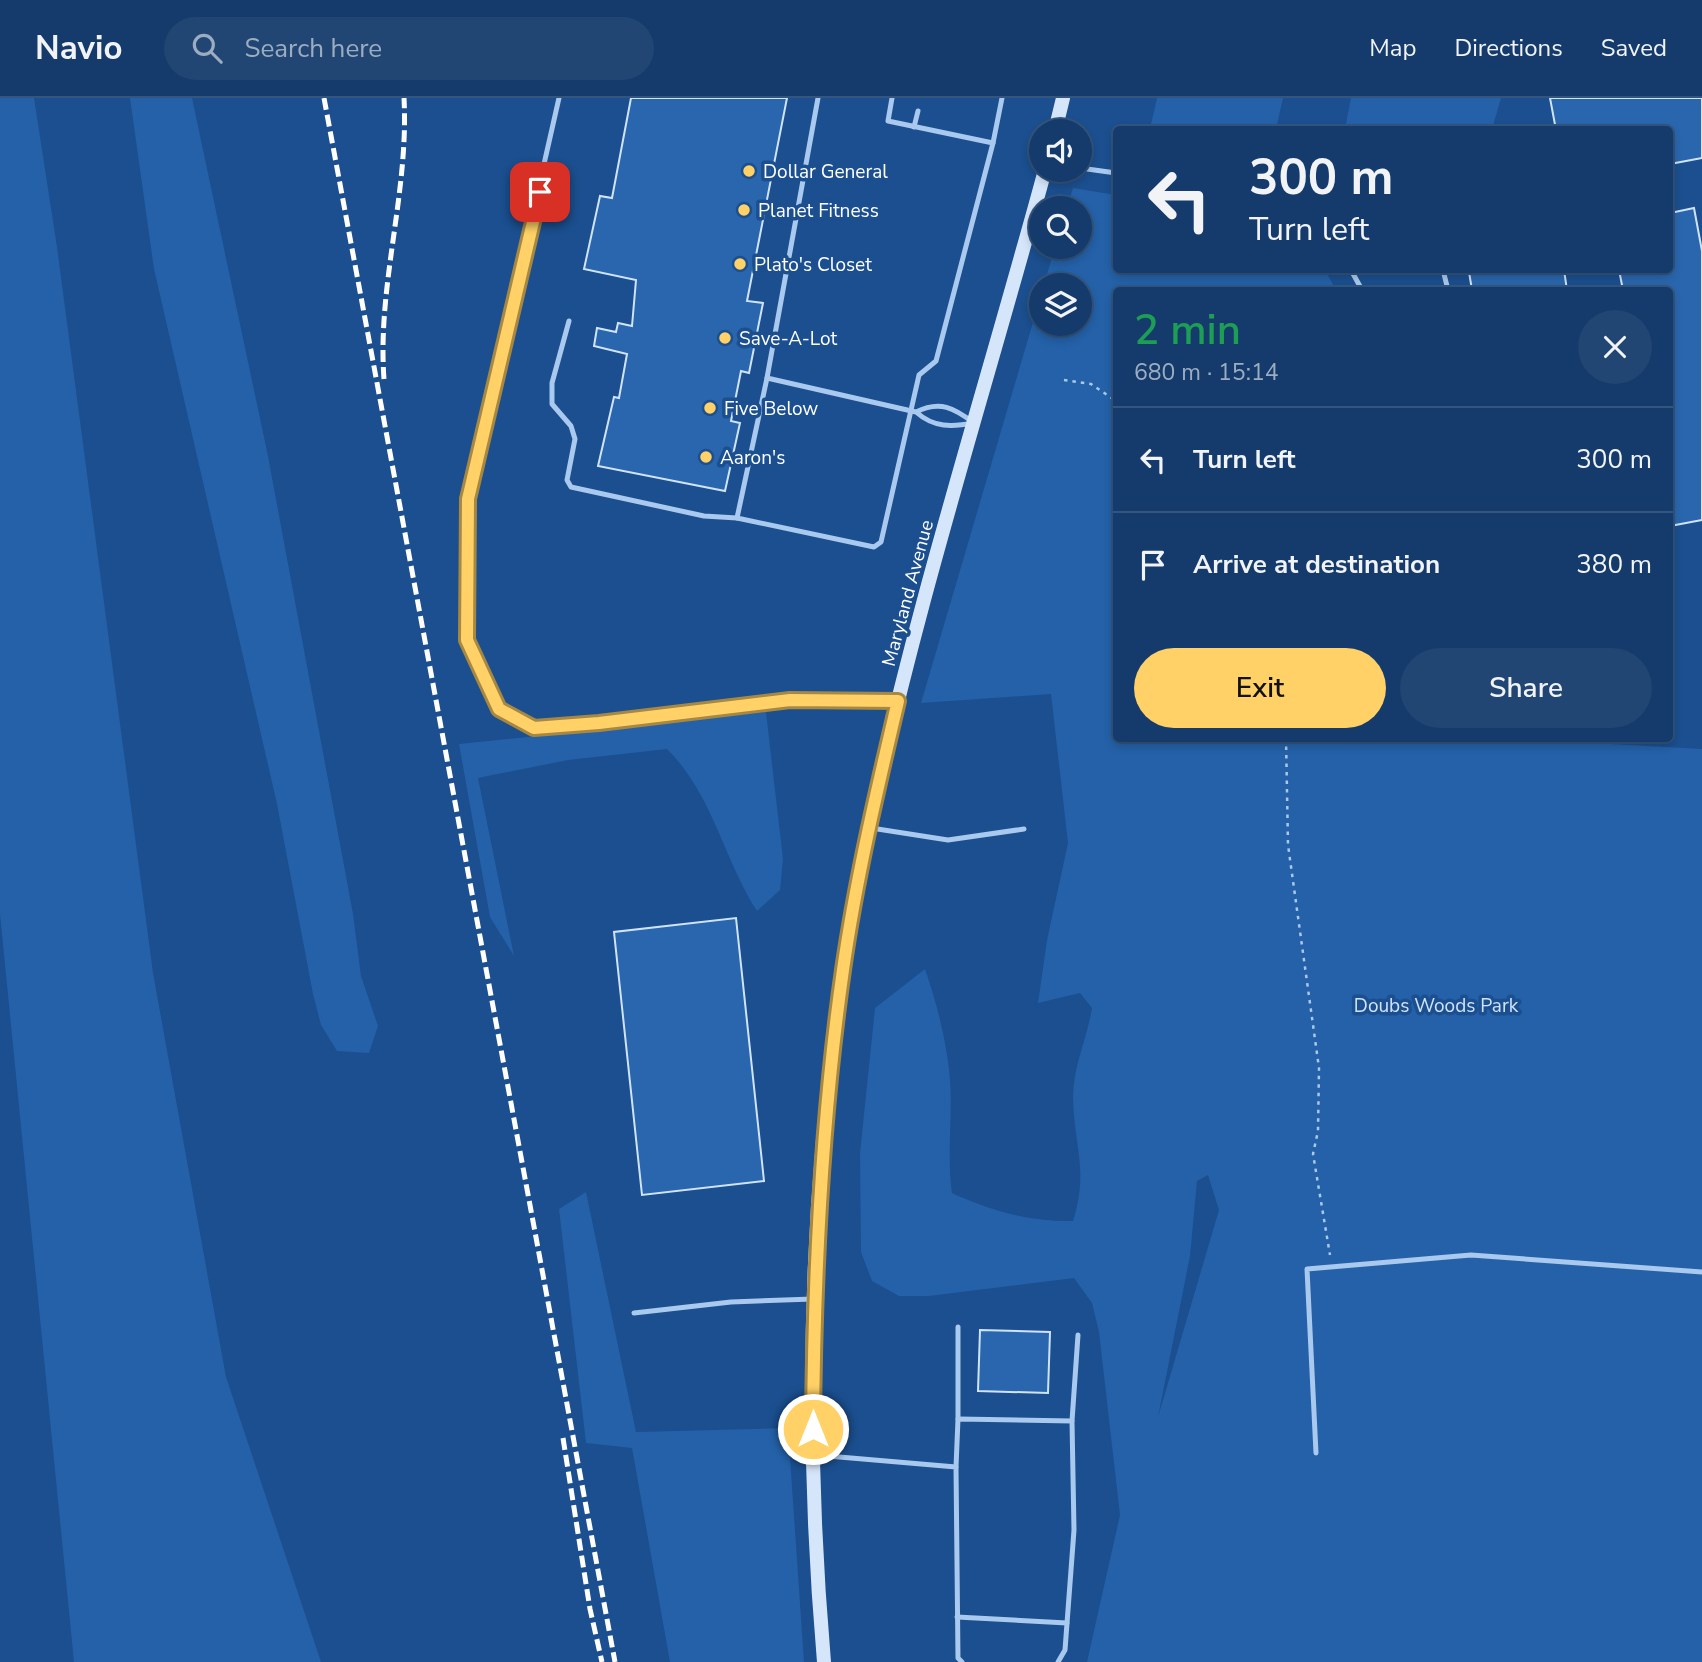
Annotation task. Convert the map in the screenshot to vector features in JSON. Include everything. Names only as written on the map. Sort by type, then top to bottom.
[{"type":"main road","points":[[1058,119],[1063,98]]},
{"type":"main road","name":"Maryland Avenue","points":[[824,1662],[812,1455],[813,1299],[824,1125],[843,968],[869,828],[898,701],[1042,182]]},
{"type":"lane","points":[[559,98],[468,499],[467,640],[499,709],[534,728],[790,700],[898,701]]},
{"type":"lane","points":[[737,518],[767,378],[818,98]]},
{"type":"lane","points":[[892,98],[888,121],[993,142]]},
{"type":"lane","points":[[569,321],[552,383],[552,404],[570,426],[575,439],[567,480],[571,487],[704,516],[737,518],[874,547],[880,542],[913,411],[919,375],[936,361],[1002,98]]},
{"type":"lane","points":[[914,127],[918,111]]},
{"type":"lane","points":[[1092,170],[1113,173]]},
{"type":"lane","points":[[767,378],[913,411],[926,421],[951,427],[974,423]]},
{"type":"lane","points":[[913,411],[932,405],[957,410],[974,423]]},
{"type":"lane","points":[[869,828],[948,840],[1024,829]]},
{"type":"lane","points":[[1316,1453],[1307,1269],[1471,1255],[1702,1272]]},
{"type":"lane","points":[[634,1313],[731,1302],[813,1299]]},
{"type":"lane","points":[[958,1327],[957,1617],[958,1658],[962,1662]]},
{"type":"lane","points":[[1058,1662],[1065,1650],[1074,1530],[1072,1421],[1078,1335]]},
{"type":"lane","points":[[958,1419],[1072,1421]]},
{"type":"lane","points":[[812,1455],[956,1467]]},
{"type":"lane","points":[[957,1617],[1067,1623]]},
{"type":"path","points":[[1064,380],[1091,384],[1113,399]]},
{"type":"path","points":[[1286,742],[1287,845],[1298,906],[1319,1068],[1318,1131],[1313,1154],[1330,1268]]},
{"type":"green space","points":[[0,98],[34,98],[57,247],[153,973],[226,1377],[321,1662],[74,1662],[0,914]]},
{"type":"green space","points":[[130,98],[192,98],[268,456],[353,914],[361,976],[378,1026],[369,1053],[337,1051],[321,1025],[313,994],[277,804],[154,269]]},
{"type":"green space","points":[[1157,98],[1283,98],[1277,126],[1151,126]]},
{"type":"green space","points":[[1351,98],[1501,98],[1493,126],[1346,126]]},
{"type":"green space","name":"Doubs Woods Park","points":[[1073,188],[1113,195],[1113,273],[1327,273],[1334,287],[1113,287],[1113,742],[1573,742],[1702,749],[1702,1662],[1087,1662],[1120,1515],[1099,1332],[1092,1303],[1074,1278],[929,1296],[899,1296],[872,1281],[861,1252],[860,1153],[875,1008],[925,969],[940,1018],[949,1069],[952,1193],[996,1210],[1041,1220],[1073,1221],[1078,1203],[1080,1172],[1073,1098],[1078,1064],[1092,1008],[1080,993],[1038,1003],[1047,940],[1068,843],[1051,694],[921,703],[1029,336],[1092,336],[1092,273],[1047,273],[1052,259],[1092,259],[1092,196],[1071,196]],"holes":[[[1208,1175],[1219,1210],[1158,1417],[1190,1256],[1197,1181]]]},
{"type":"green space","points":[[766,712],[783,859],[780,890],[757,911],[696,786],[667,749],[568,760],[478,778],[514,956],[490,917],[459,744]]},
{"type":"green space","points":[[586,1192],[636,1432],[788,1428],[804,1662],[670,1662],[632,1448],[586,1443],[559,1209]]},
{"type":"building","points":[[631,98],[787,98],[747,301],[763,303],[749,373],[741,371],[731,421],[740,423],[725,491],[598,466],[614,397],[619,398],[627,354],[594,346],[597,328],[616,332],[618,323],[632,326],[636,280],[584,269],[600,196],[612,198]]},
{"type":"building","points":[[1550,98],[1702,98],[1702,158],[1673,163],[1673,126],[1555,126]]},
{"type":"building","points":[[1694,208],[1702,251],[1702,520],[1673,525],[1673,287],[1622,287],[1620,273],[1673,273],[1673,212]]},
{"type":"building","points":[[1469,273],[1564,273],[1567,287],[1472,287]]},
{"type":"building","points":[[736,918],[764,1181],[642,1195],[614,932]]},
{"type":"building","points":[[980,1330],[1050,1332],[1048,1393],[978,1391]]},
{"type":"railway","points":[[324,98],[615,1662]]},
{"type":"railway","points":[[384,379],[385,309],[402,169],[404,98]]},
{"type":"railway","points":[[563,1438],[590,1609],[602,1662]]},
{"type":"place","name":"Dollar General","points":[[749,171]]},
{"type":"place","name":"Planet Fitness","points":[[744,210]]},
{"type":"place","name":"Plato's Closet","points":[[740,264]]},
{"type":"place","name":"Save-A-Lot","points":[[725,338]]},
{"type":"place","name":"Five Below","points":[[710,408]]},
{"type":"place","name":"Aaron's","points":[[706,457]]},
{"type":"route","points":[[540,192],[468,499],[467,640],[499,709],[534,728],[790,700],[898,701],[869,828],[843,968],[824,1125],[813,1299],[813,1429]]}]
